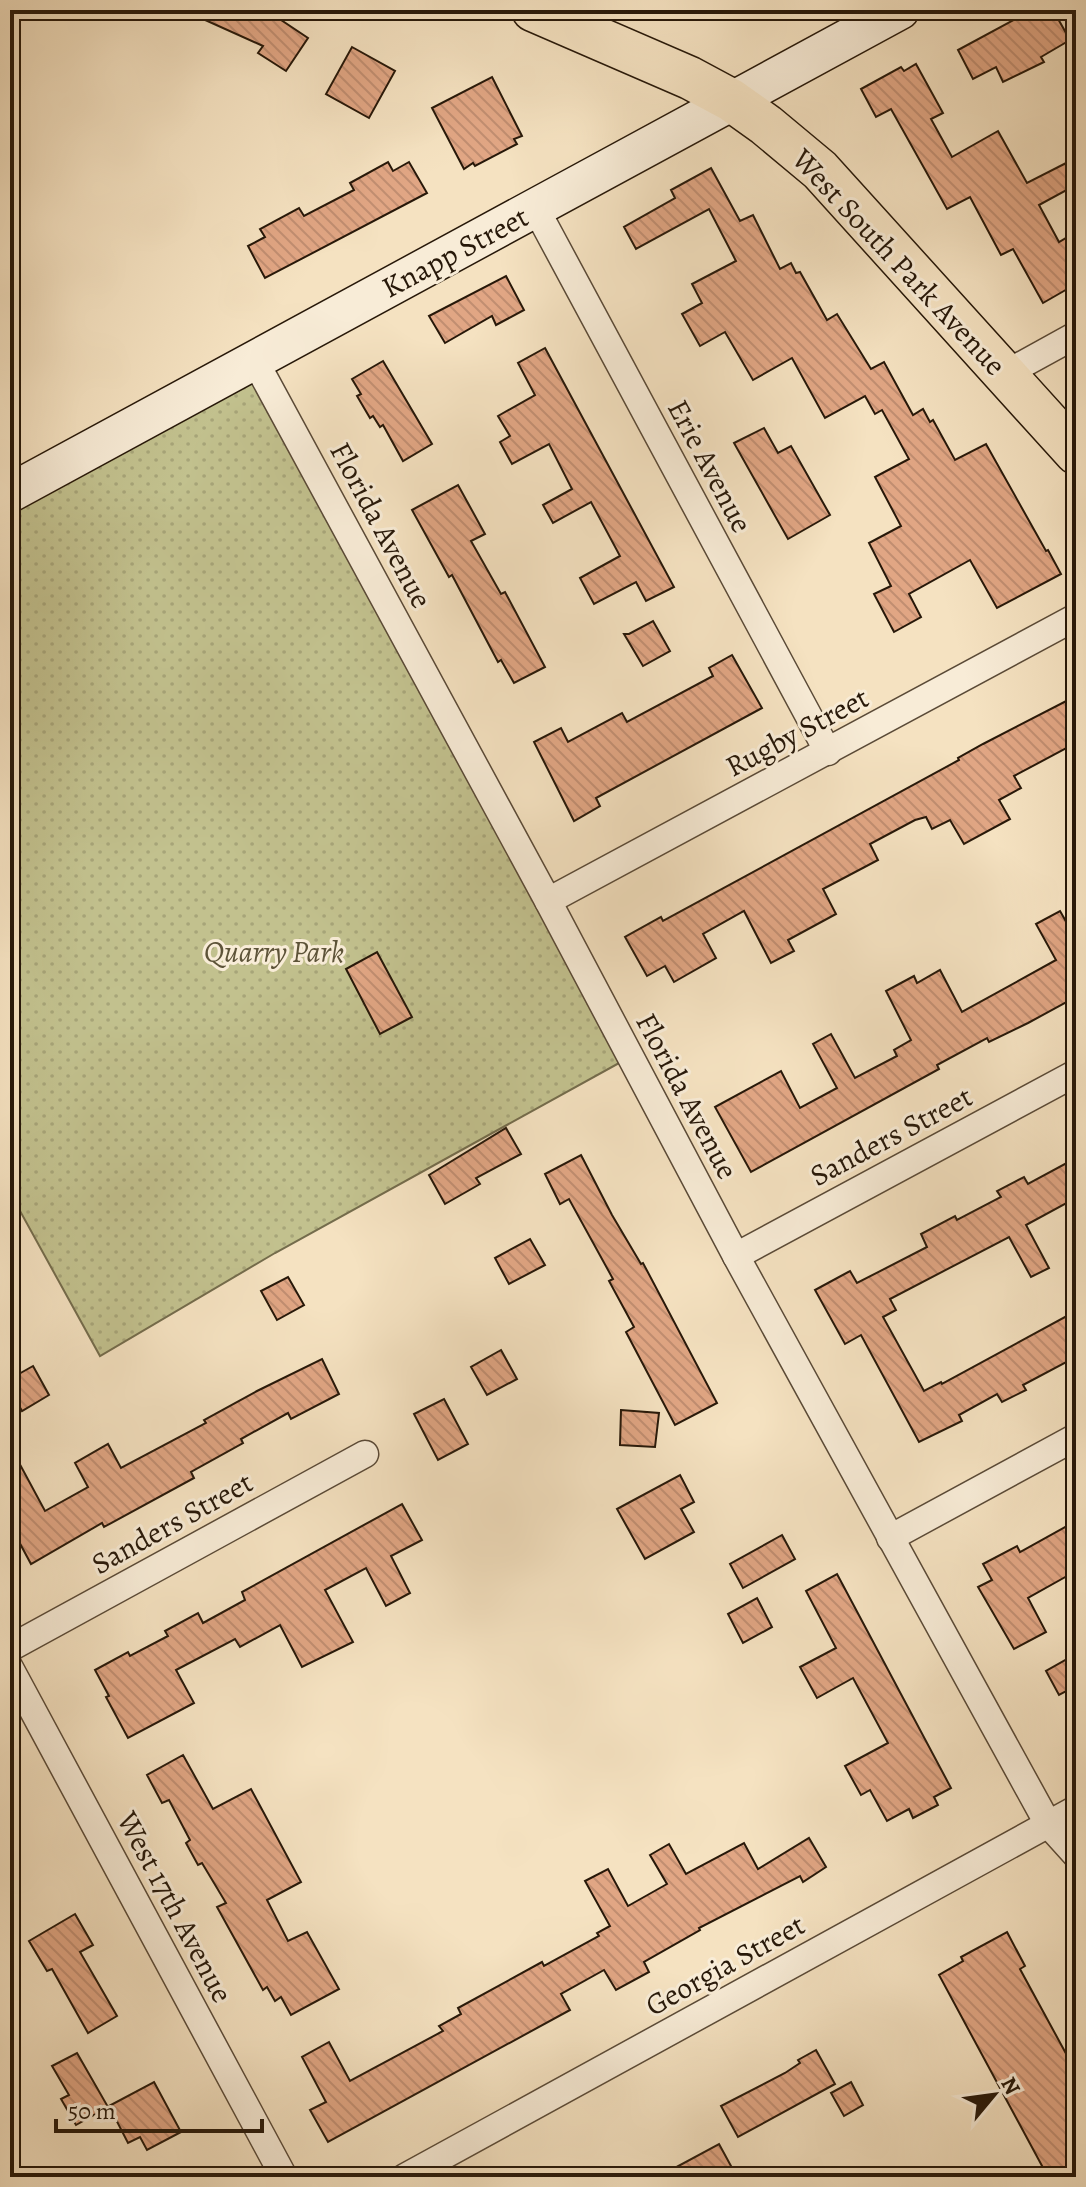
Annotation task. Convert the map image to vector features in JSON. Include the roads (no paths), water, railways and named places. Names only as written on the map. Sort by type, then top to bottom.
[{"type":"main road","name":"West South Park Avenue","points":[[533,10],[650,60],[731,100],[820,170],[1076,453]]},
{"type":"street","name":"Knapp Street","points":[[10,493],[900,10]]},
{"type":"street","name":"Erie Avenue","points":[[536,209],[828,752]]},
{"type":"street","points":[[1005,374],[1076,335]]},
{"type":"street","name":"Florida Avenue","points":[[254,359],[890,1538],[1048,1824],[1076,1855]]},
{"type":"street","name":"Rugby Street","points":[[548,901],[1076,617]]},
{"type":"street","name":"Sanders Street","points":[[736,1256],[1076,1073]]},
{"type":"street","points":[[890,1538],[1076,1437]]},
{"type":"street","name":"Sanders Street","points":[[10,1648],[365,1454]]},
{"type":"street","name":"West 17th Avenue","points":[[10,1668],[284,2177]]},
{"type":"street","name":"Georgia Street","points":[[405,2177],[1076,1809]]},
{"type":"park label","name":"Quarry Park","points":[[274,952]]}]
